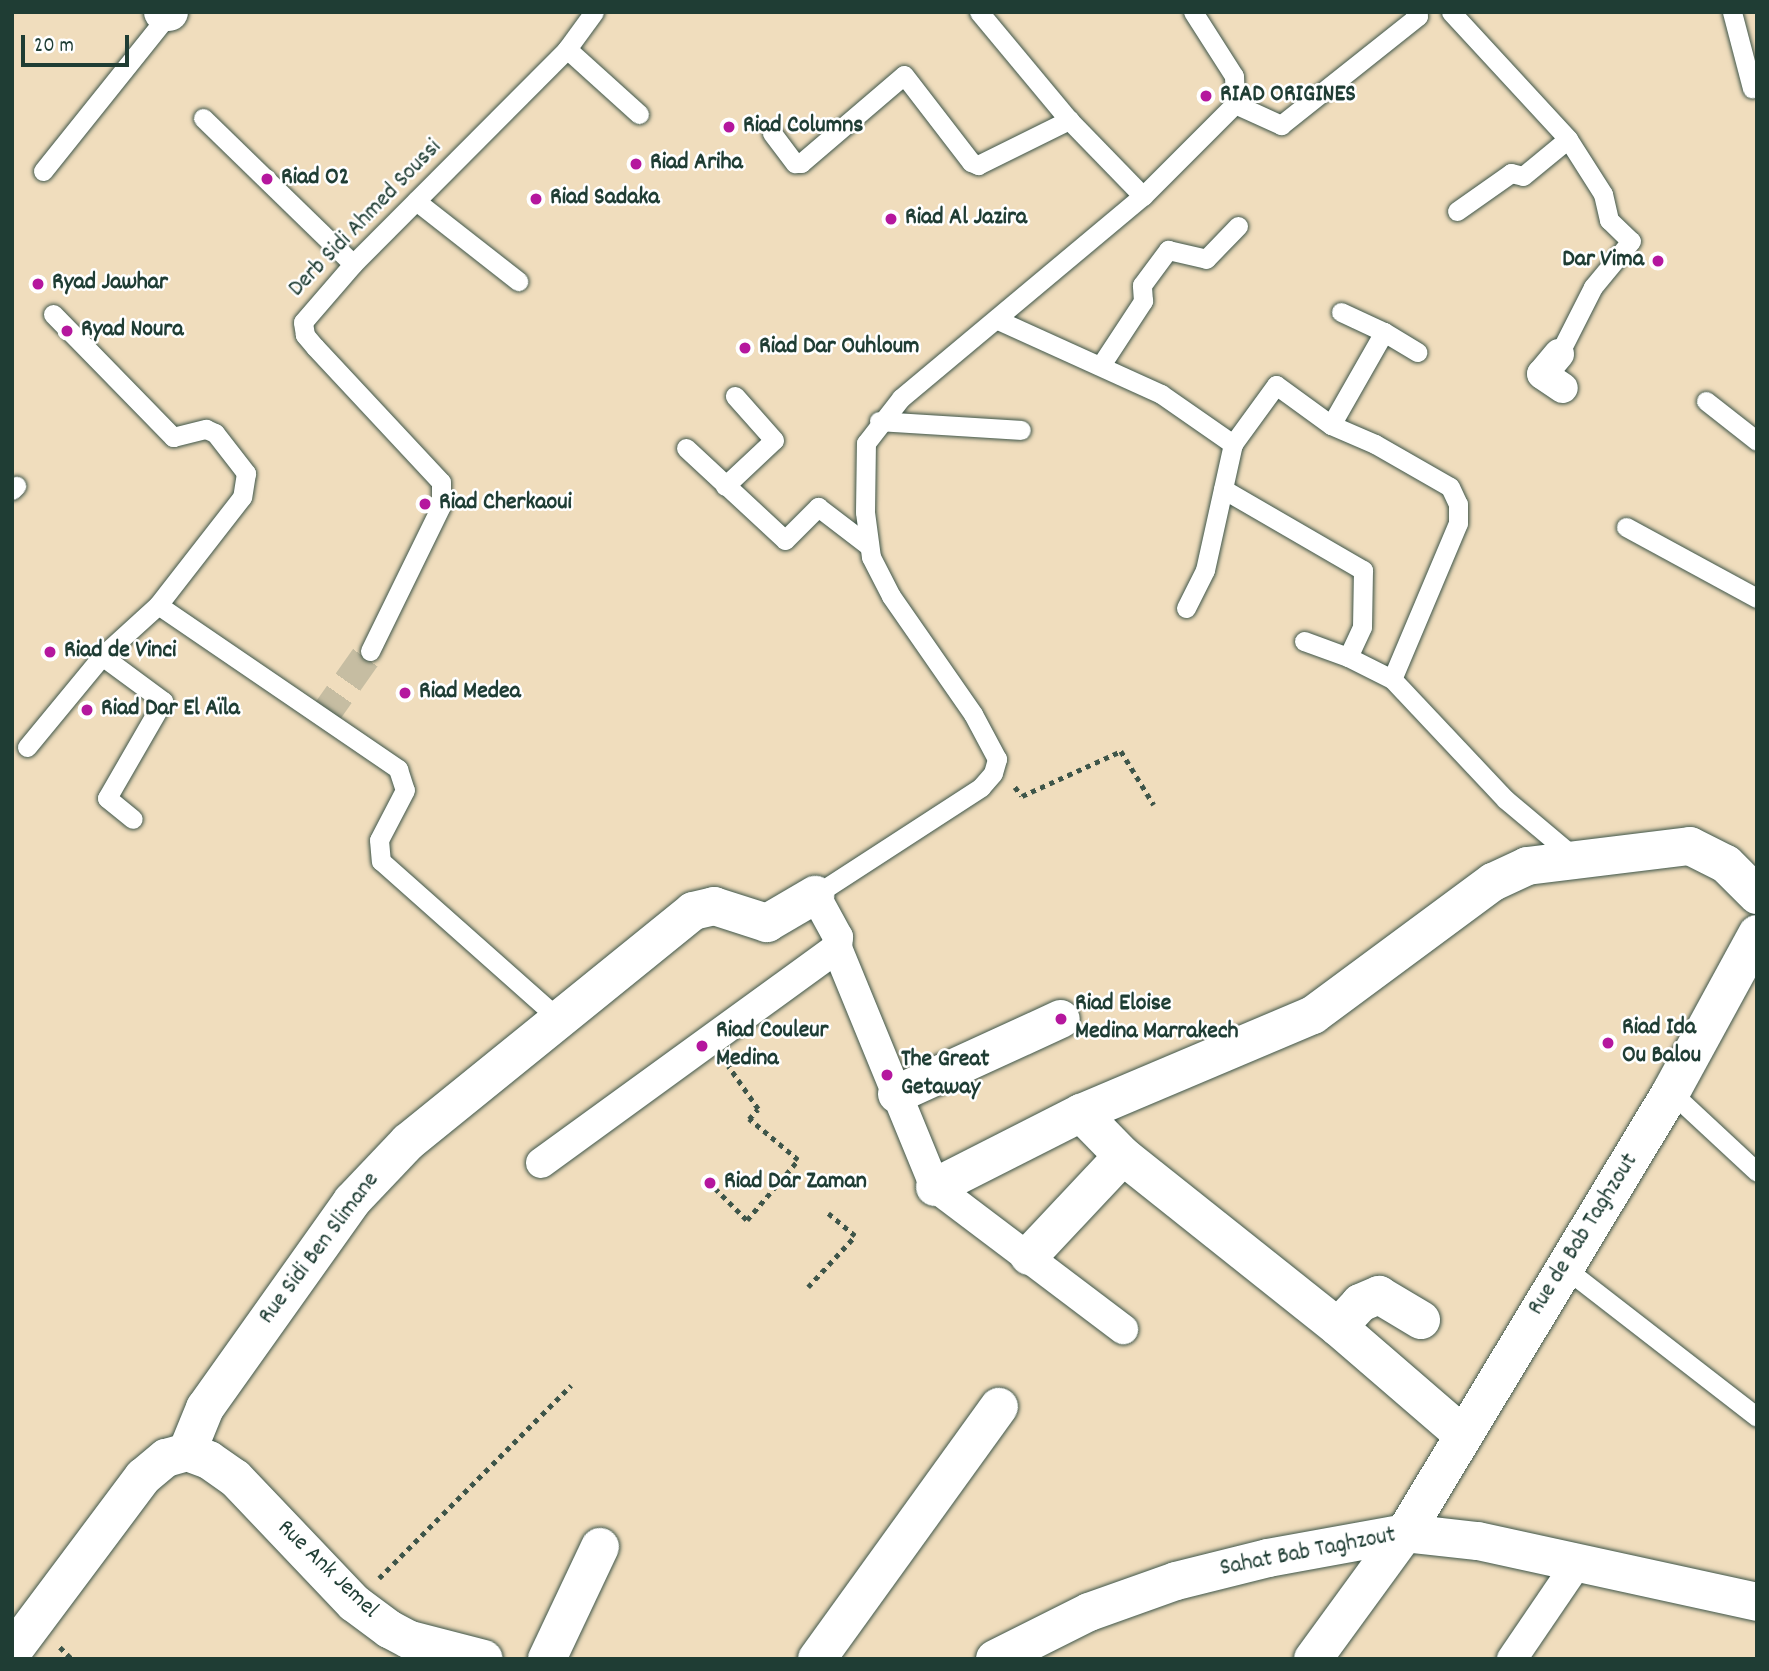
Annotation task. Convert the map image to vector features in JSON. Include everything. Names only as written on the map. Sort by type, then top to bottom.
[{"type":"street","points":[[1559,354],[1542,374],[1563,388]]},
{"type":"street","points":[[935,1187],[1081,1113],[1313,1015],[1493,882],[1527,866],[1574,858],[1690,846],[1726,864],[1757,895]]},
{"type":"street","points":[[815,895],[838,937],[837,948],[935,1187],[1123,1329]]},
{"type":"street","name":"Rue Sidi Ben Slimane","points":[[187,1452],[205,1408],[377,1171],[558,1018],[693,911],[714,906],[766,923],[815,895]]},
{"type":"street","name":"Rue de Bab Taghzout","points":[[1313,1659],[1405,1533],[1462,1434],[1671,1092],[1757,934]]},
{"type":"street","points":[[541,1163],[837,948]]},
{"type":"street","points":[[897,1094],[1061,1019]]},
{"type":"street","points":[[1081,1113],[1123,1156],[1338,1327],[1462,1434]]},
{"type":"street","points":[[1029,1256],[1123,1156]]},
{"type":"street","points":[[1338,1327],[1360,1303],[1379,1295],[1421,1320]]},
{"type":"street","points":[[817,1659],[999,1407]]},
{"type":"street","points":[[12,1652],[143,1478],[166,1458],[187,1452]]},
{"type":"street","name":"Rue Ank Jemel","points":[[187,1452],[209,1460],[235,1478],[354,1603],[410,1640],[484,1659]]},
{"type":"street","name":"Sahat Bab Taghzout","points":[[995,1659],[1089,1612],[1176,1581],[1268,1558],[1405,1533],[1478,1541],[1576,1565],[1757,1602]]},
{"type":"street","points":[[547,1659],[600,1547]]},
{"type":"street","points":[[1512,1659],[1576,1565]]},
{"type":"lane","name":"Derb Sidi Ahmed Soussi","points":[[370,651],[443,493],[433,467],[302,329],[307,313],[567,49],[594,12]]},
{"type":"lane","points":[[979,12],[1069,120],[1143,196]]},
{"type":"lane","points":[[815,895],[981,787],[996,765],[991,743],[891,596],[869,546],[866,443],[879,421],[1143,196],[1235,104],[1234,76],[1193,12]]},
{"type":"lane","points":[[1451,12],[1568,139],[1603,194],[1609,220],[1631,241],[1593,287],[1559,354]]},
{"type":"lane","points":[[1732,12],[1752,88]]},
{"type":"lane","points":[[43,171],[166,13]]},
{"type":"lane","points":[[1235,104],[1281,125],[1419,13]]},
{"type":"lane","points":[[567,49],[639,114]]},
{"type":"lane","points":[[772,133],[795,163],[801,163],[904,75],[971,162],[978,165],[1069,120]]},
{"type":"lane","points":[[203,118],[353,264]]},
{"type":"lane","points":[[1457,211],[1511,173],[1523,176],[1568,139]]},
{"type":"lane","points":[[416,201],[518,281]]},
{"type":"lane","points":[[1101,365],[1143,301],[1142,285],[1168,250],[1206,258],[1238,226]]},
{"type":"lane","points":[[1341,312],[1384,332],[1417,352]]},
{"type":"lane","points":[[27,747],[102,656],[158,606],[242,497],[246,473],[215,433],[206,429],[173,437],[53,314]]},
{"type":"lane","points":[[998,320],[1161,394],[1233,444]]},
{"type":"lane","points":[[1331,425],[1384,332]]},
{"type":"lane","points":[[1186,608],[1206,570],[1233,444],[1276,385],[1331,425],[1375,444],[1450,487],[1458,504],[1458,523],[1392,679]]},
{"type":"lane","points":[[725,486],[774,440],[735,396]]},
{"type":"lane","points":[[1706,401],[1757,441]]},
{"type":"lane","points":[[879,421],[1021,430]]},
{"type":"lane","points":[[687,449],[785,540],[818,507],[869,546]]},
{"type":"lane","points":[[1223,489],[1363,570],[1362,627],[1348,657]]},
{"type":"lane","points":[[1626,527],[1756,595]]},
{"type":"lane","points":[[158,606],[398,769],[405,790],[379,840],[381,861],[558,1018]]},
{"type":"lane","points":[[1304,641],[1348,657],[1392,679],[1505,799],[1574,858]]},
{"type":"lane","points":[[102,656],[163,701],[107,798],[133,819]]},
{"type":"lane","points":[[1671,1092],[1757,1172]]},
{"type":"lane","points":[[1565,1268],[1757,1417]]},
{"type":"path","points":[[996,765],[1022,796],[1121,751],[1154,804]]},
{"type":"path","points":[[709,1039],[758,1109],[749,1119],[798,1160],[747,1220],[715,1188]]},
{"type":"path","points":[[808,1287],[855,1236],[828,1213]]},
{"type":"path","points":[[354,1603],[571,1385]]},
{"type":"tunnel","points":[[322,719],[370,651]]},
{"type":"place","name":"RIAD ORIGINES","points":[[1206,96]]},
{"type":"place","name":"Riad Columns","points":[[729,127]]},
{"type":"place","name":"Riad Ariha","points":[[636,164]]},
{"type":"place","name":"Riad O2","points":[[267,179]]},
{"type":"place","name":"Riad Sadaka","points":[[536,199]]},
{"type":"place","name":"Riad Al Jazira","points":[[891,219]]},
{"type":"place","name":"Dar Vima","points":[[1658,261]]},
{"type":"place","name":"Ryad Jawhar","points":[[38,284]]},
{"type":"place","name":"Ryad Noura","points":[[67,331]]},
{"type":"place","name":"Riad Dar Ouhloum","points":[[745,348]]},
{"type":"place","name":"Riad Cherkaoui","points":[[425,504]]},
{"type":"place","name":"Riad de Vinci","points":[[50,652]]},
{"type":"place","name":"Riad Medea","points":[[405,693]]},
{"type":"place","name":"Riad Dar El Aïla","points":[[87,710]]},
{"type":"place","name":"Riad Eloise Medina Marrakech","points":[[1061,1019]]},
{"type":"place","name":"Riad Ida Ou Balou","points":[[1608,1043]]},
{"type":"place","name":"Riad Couleur Medina","points":[[702,1046]]},
{"type":"place","name":"The Great Getaway","points":[[887,1075]]},
{"type":"place","name":"Riad Dar Zaman","points":[[710,1183]]}]
